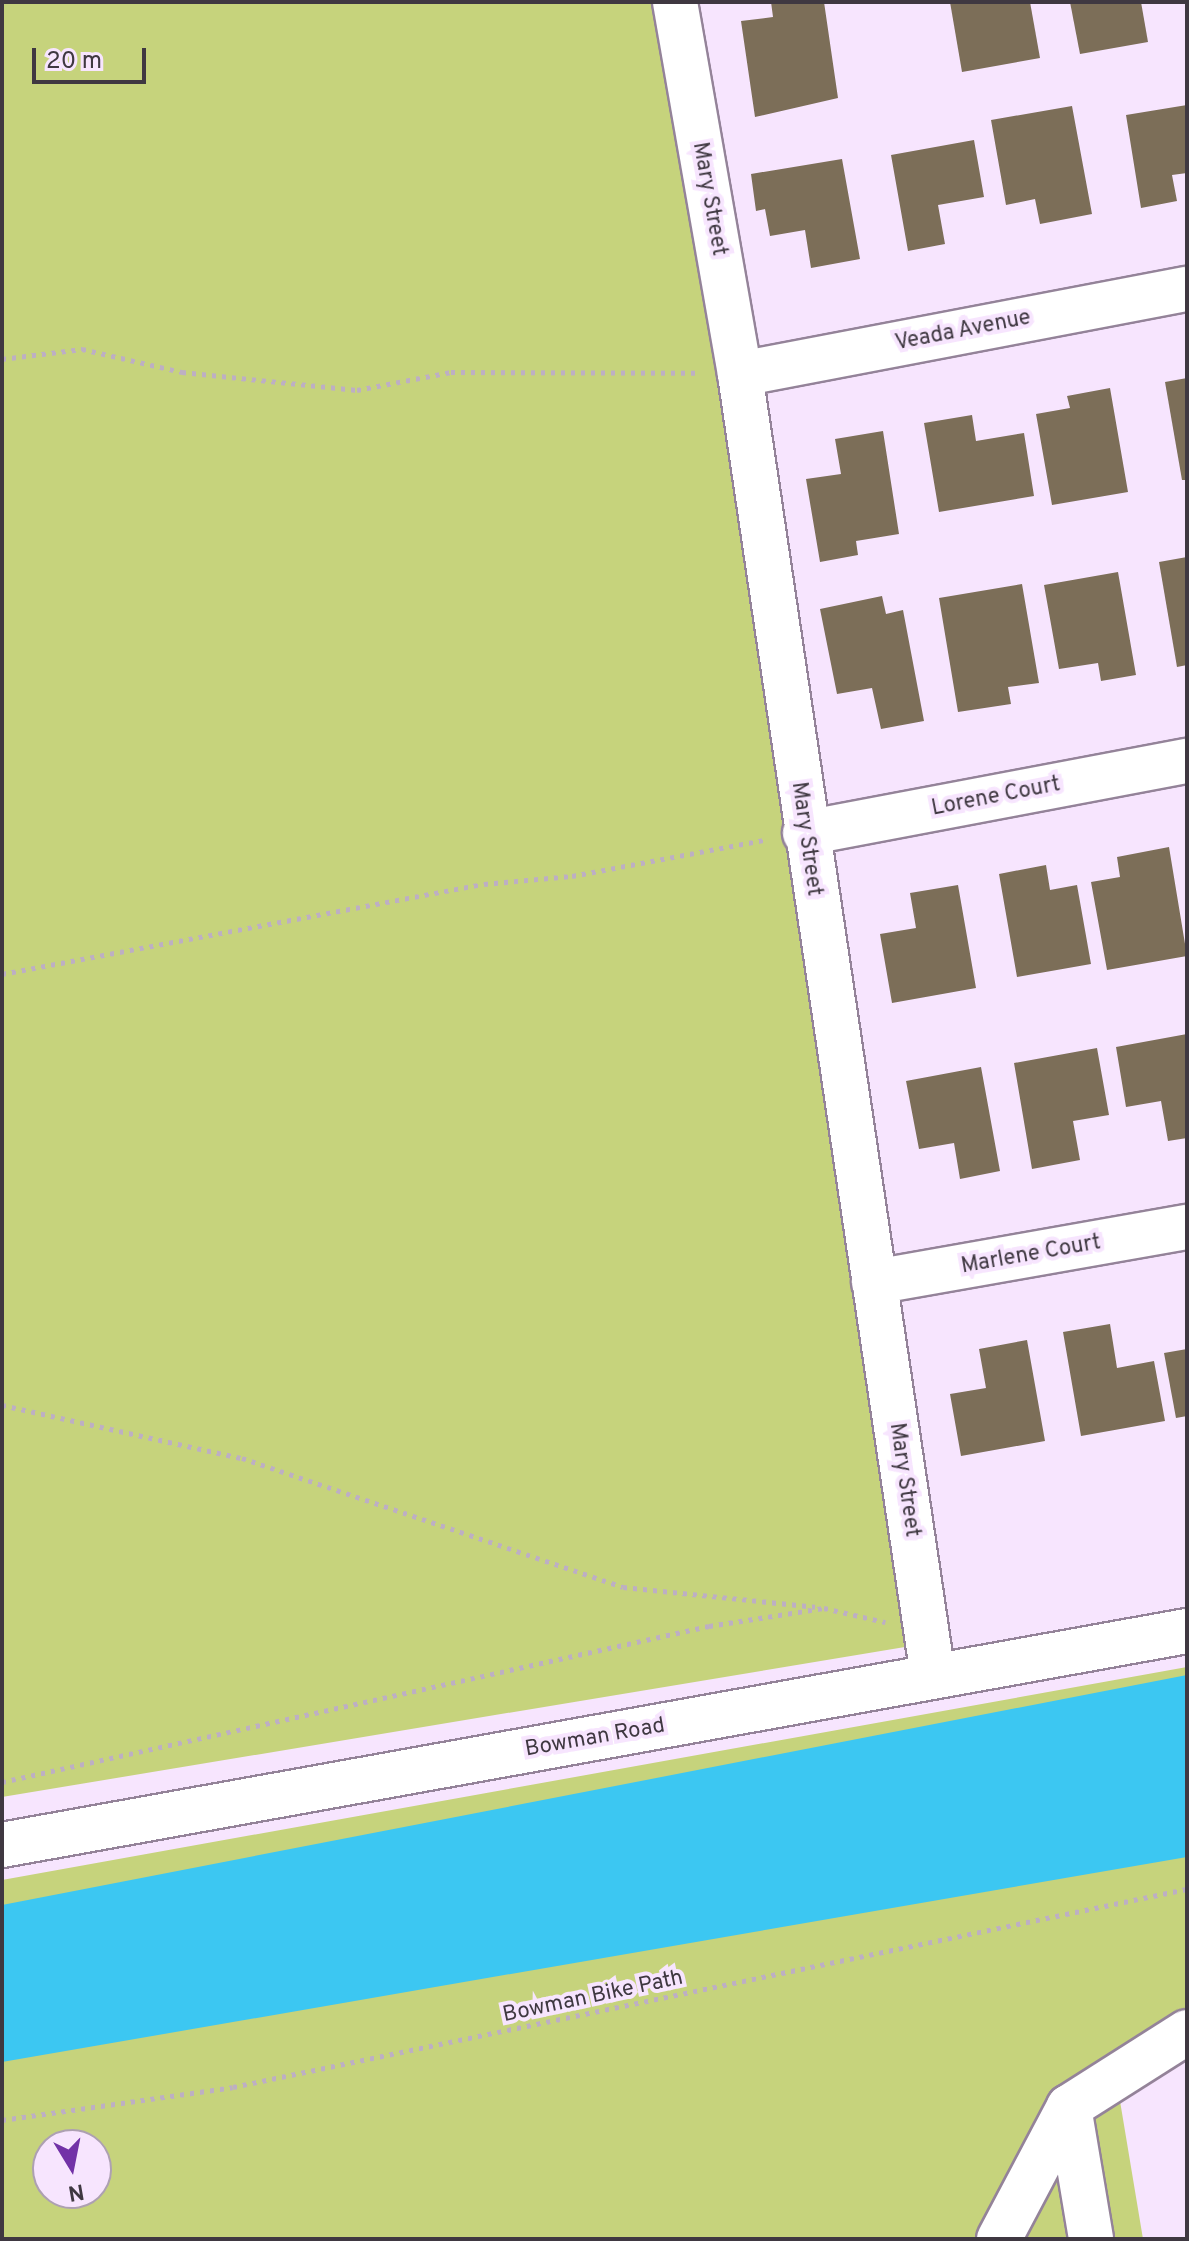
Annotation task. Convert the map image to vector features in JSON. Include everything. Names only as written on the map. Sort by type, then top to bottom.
[{"type":"street","name":"Mary Street","points":[[675,2],[740,374],[805,833],[933,1677]]},
{"type":"street","name":"Veada Avenue","points":[[740,374],[1187,289]]},
{"type":"street","name":"Lorene Court","points":[[805,833],[1187,761]]},
{"type":"street","name":"Marlene Court","points":[[874,1282],[1187,1227]]},
{"type":"street","name":"Bowman Road","points":[[2,1845],[1187,1631]]},
{"type":"street","points":[[999,2239],[1069,2107],[1187,2032]]},
{"type":"street","points":[[1069,2107],[1091,2239]]},
{"type":"path","points":[[2,359],[82,349],[182,372],[357,390],[451,372],[740,374]]},
{"type":"path","points":[[2,974],[484,884],[572,876],[805,833]]},
{"type":"path","points":[[2,1405],[242,1458],[623,1587],[824,1608],[926,1627]]},
{"type":"path","points":[[2,1782],[709,1626],[824,1608]]},
{"type":"path","name":"Bowman Bike Path","points":[[2,2120],[233,2087],[1187,1889]]},
{"type":"green space","points":[[2,2],[663,2],[917,1645],[2,1797]]},
{"type":"green space","points":[[1187,1667],[1187,2050],[1114,2065],[1143,2239],[2,2239],[2,1880]]},
{"type":"water","points":[[1187,1675],[1187,1857],[2,2062],[2,1905]]},
{"type":"building","points":[[771,2],[824,2],[838,98],[755,117],[741,21],[773,17]]},
{"type":"building","points":[[950,2],[1030,2],[1040,58],[962,72]]},
{"type":"building","points":[[1070,2],[1141,2],[1148,42],[1080,54]]},
{"type":"building","points":[[1187,105],[1187,173],[1172,175],[1177,201],[1141,208],[1126,115]]},
{"type":"building","points":[[1072,106],[1092,214],[1040,224],[1035,199],[1006,205],[991,120]]},
{"type":"building","points":[[974,140],[984,197],[938,205],[945,244],[908,251],[891,155]]},
{"type":"building","points":[[842,159],[860,259],[811,268],[805,230],[770,236],[765,209],[756,211],[751,174]]},
{"type":"building","points":[[1187,378],[1187,480],[1182,480],[1165,382]]},
{"type":"building","points":[[1110,388],[1128,492],[1052,505],[1036,414],[1070,408],[1067,396]]},
{"type":"building","points":[[972,415],[976,441],[1024,433],[1034,496],[939,512],[924,423]]},
{"type":"building","points":[[883,431],[899,534],[856,541],[858,555],[820,562],[806,479],[841,474],[835,439]]},
{"type":"building","points":[[1187,557],[1187,665],[1177,667],[1159,562]]},
{"type":"building","points":[[1118,572],[1136,675],[1101,681],[1098,663],[1059,669],[1044,585]]},
{"type":"building","points":[[1022,584],[1039,683],[1008,687],[1011,704],[958,712],[939,598]]},
{"type":"building","points":[[882,596],[886,614],[903,610],[924,721],[881,729],[872,688],[837,694],[820,609]]},
{"type":"building","points":[[1169,847],[1187,956],[1107,970],[1091,882],[1120,877],[1117,857]]},
{"type":"building","points":[[1046,865],[1050,890],[1077,885],[1091,964],[1017,977],[999,874]]},
{"type":"building","points":[[958,885],[976,988],[892,1003],[880,934],[916,928],[910,893]]},
{"type":"building","points":[[1187,1034],[1187,1138],[1168,1141],[1161,1101],[1126,1107],[1116,1047]]},
{"type":"building","points":[[1097,1048],[1109,1115],[1073,1121],[1080,1160],[1032,1169],[1014,1063]]},
{"type":"building","points":[[981,1067],[1000,1171],[960,1179],[954,1143],[919,1149],[906,1081]]},
{"type":"building","points":[[1110,1324],[1117,1368],[1154,1361],[1165,1421],[1081,1436],[1063,1332]]},
{"type":"building","points":[[1027,1340],[1045,1441],[961,1456],[950,1394],[986,1388],[979,1349]]},
{"type":"building","points":[[1187,1349],[1187,1416],[1176,1418],[1164,1353]]}]
